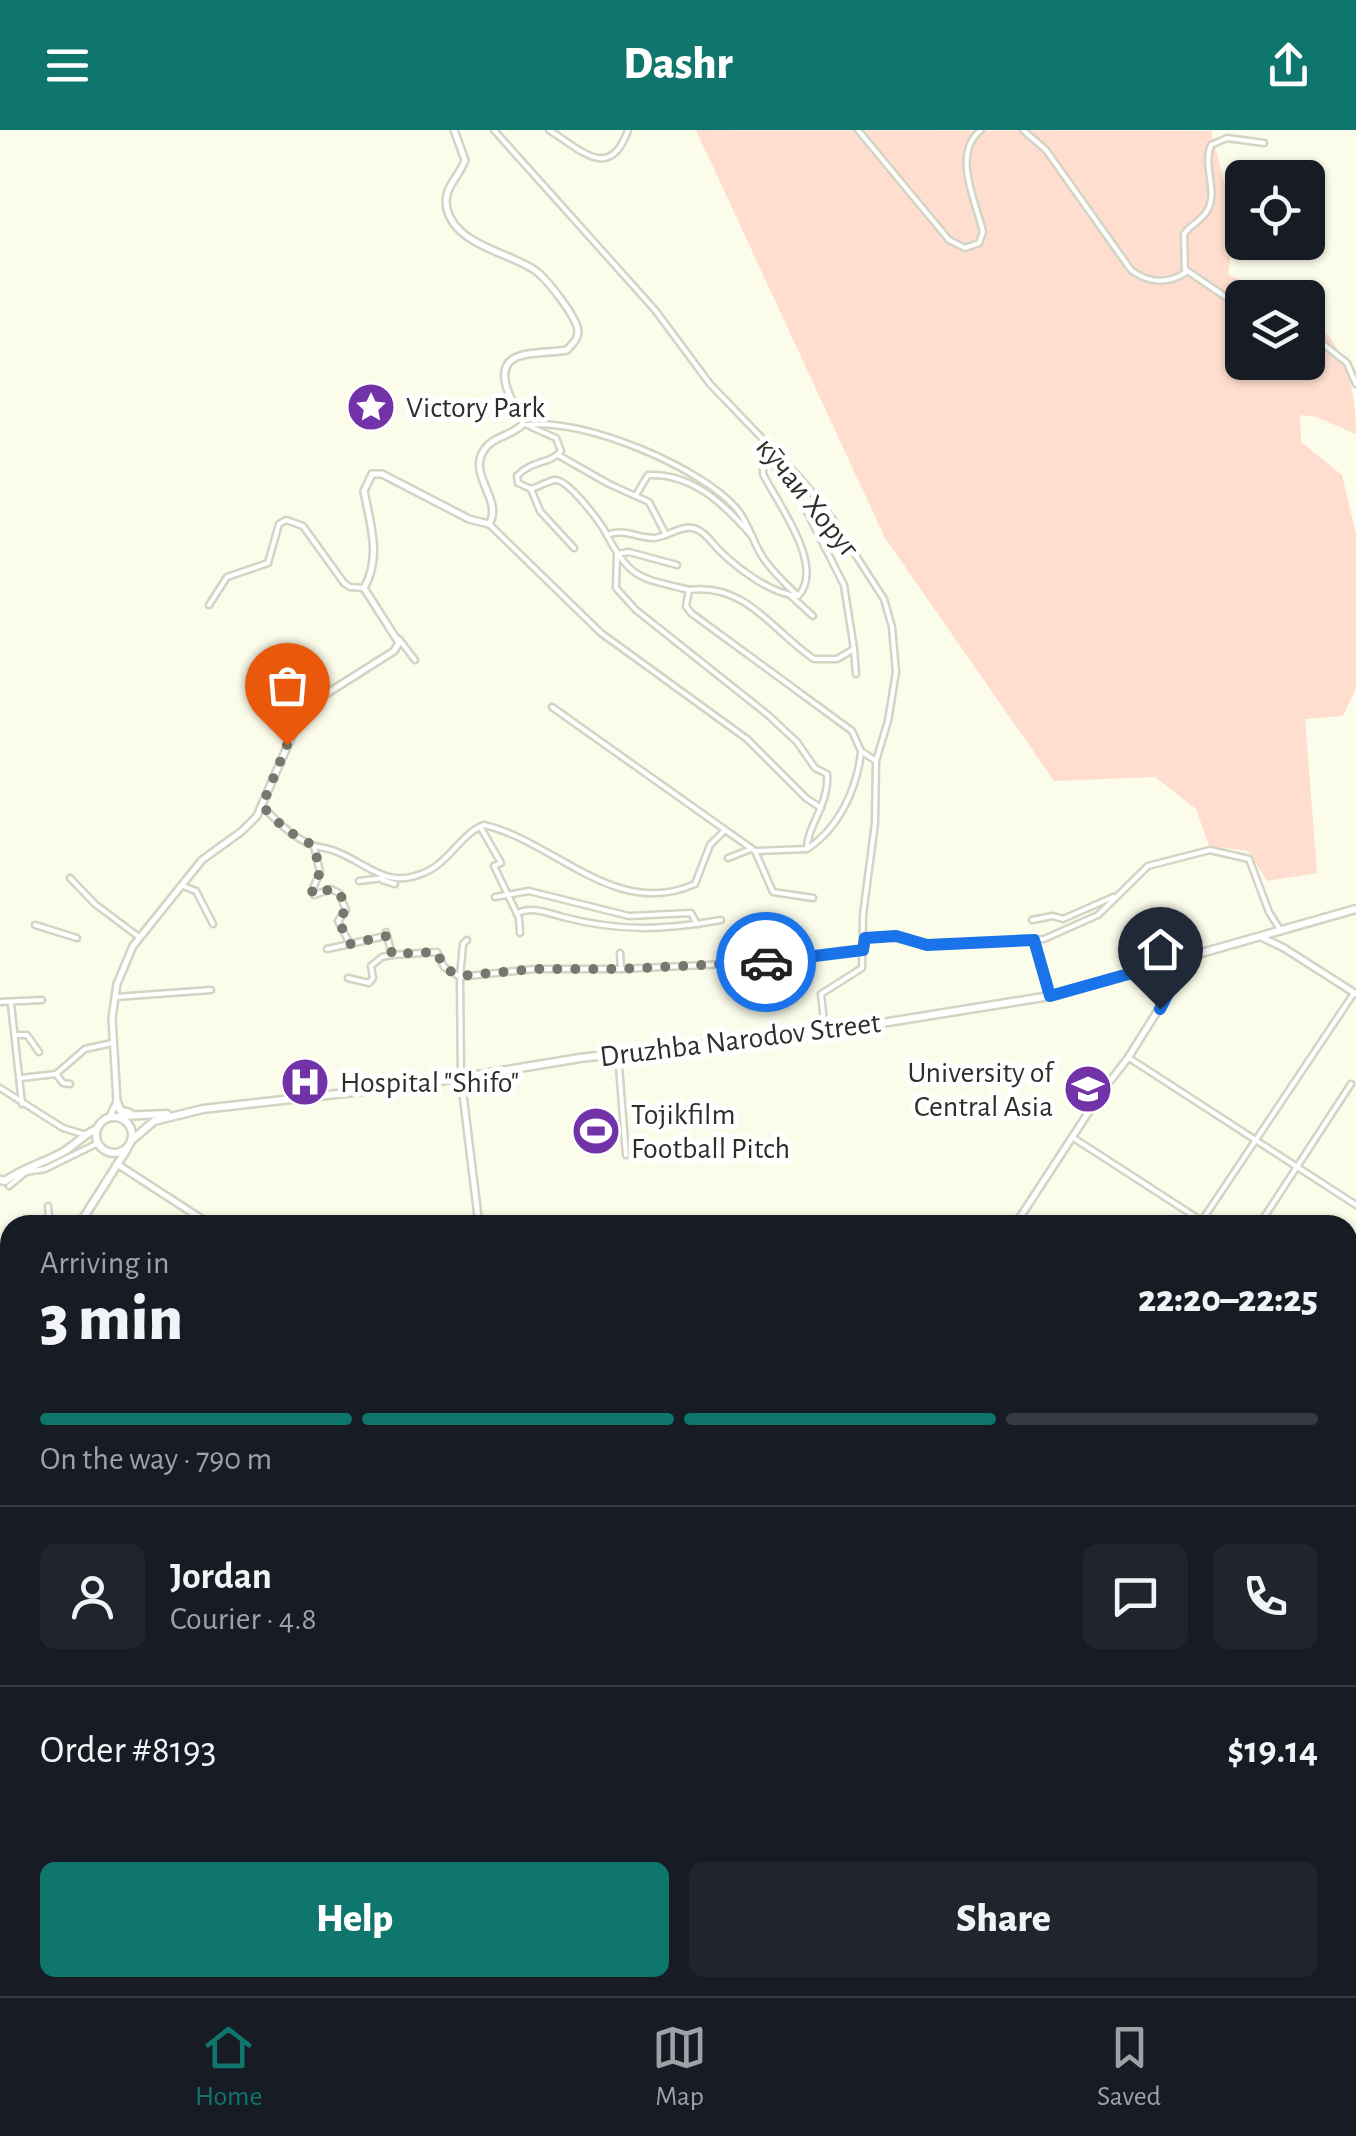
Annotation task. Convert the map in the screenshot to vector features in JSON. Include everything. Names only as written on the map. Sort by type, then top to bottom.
[{"type":"main road","name":"Druzhba Narodov Street","points":[[114,1116],[174,1114],[618,1054],[825,1032],[1050,996],[1356,909]]},
{"type":"main road","points":[[1157,966],[1174,982]]},
{"type":"main road","points":[[117,1102],[120,1110],[134,1113]]},
{"type":"main road","points":[[107,1152],[118,1153],[154,1121],[174,1114]]},
{"type":"main road","points":[[0,1180],[5,1181],[76,1143],[114,1116],[130,1125],[130,1144],[85,1215]]},
{"type":"main road","points":[[96,1129],[97,1144]]},
{"type":"main road","points":[[76,1143],[97,1144],[117,1164]]},
{"type":"street","points":[[454,130],[466,160],[446,196],[450,216],[459,228],[498,254],[536,271],[574,319],[576,340],[566,350],[522,354],[508,362],[505,384],[525,424],[556,438],[561,446],[558,456]]},
{"type":"street","name":"кӯчаи Хоруг","points":[[494,130],[655,310],[710,384],[829,514],[888,608],[896,672],[876,761],[862,968],[821,994],[825,1032]]},
{"type":"street","points":[[549,130],[606,160],[617,154],[628,130]]},
{"type":"street","points":[[858,130],[949,240],[965,248],[979,243],[984,232],[966,158],[968,145],[981,130]]},
{"type":"street","points":[[1023,130],[1046,150],[1135,273],[1158,281],[1181,277],[1186,270],[1184,234],[1205,214],[1211,202],[1206,166],[1211,145],[1227,138],[1264,142]]},
{"type":"street","points":[[1186,270],[1225,296]]},
{"type":"street","points":[[1325,346],[1347,363],[1356,384]]},
{"type":"street","points":[[490,524],[494,508],[480,472],[482,452],[493,441],[525,424],[559,424],[594,431],[686,472],[725,497],[741,514],[762,558],[813,616]]},
{"type":"street","points":[[776,452],[763,467],[763,474],[808,563],[807,583],[795,596]]},
{"type":"street","points":[[666,535],[650,502],[558,456],[534,462],[519,472],[518,483],[531,488],[556,480],[565,482],[600,521],[616,554],[632,572],[689,590],[715,588],[738,598],[814,659],[836,659],[854,649]]},
{"type":"street","points":[[770,459],[806,510],[844,585],[856,674]]},
{"type":"street","points":[[364,588],[371,576],[375,553],[364,492],[372,474],[391,478],[469,520],[490,524],[601,633],[738,732],[821,808]]},
{"type":"street","points":[[636,495],[648,475],[681,480],[720,502],[755,539]]},
{"type":"street","points":[[531,488],[540,511],[574,548]]},
{"type":"street","points":[[209,606],[227,576],[268,563],[279,524],[286,520],[303,526],[344,584],[364,588]]},
{"type":"street","points":[[607,535],[618,531],[650,538],[684,528],[697,529],[740,567],[795,596]]},
{"type":"street","points":[[616,554],[629,552],[677,564]]},
{"type":"street","points":[[616,554],[615,582],[620,594],[786,730],[815,768],[825,772],[828,784],[807,839],[807,849]]},
{"type":"street","points":[[364,588],[415,660]]},
{"type":"street","points":[[689,590],[688,610],[852,731],[861,751],[858,777],[824,836],[807,849],[753,850],[728,858]]},
{"type":"street","points":[[114,1116],[117,1102],[112,1043],[115,997],[124,962],[202,860],[242,831],[262,806],[287,745],[308,709],[394,652],[399,640]]},
{"type":"street","points":[[552,707],[753,850],[773,892],[814,898]]},
{"type":"street","points":[[861,751],[876,761]]},
{"type":"street","points":[[262,806],[286,830],[314,846],[337,851],[395,884]]},
{"type":"street","points":[[480,826],[506,833],[611,886],[662,893],[696,884],[710,846],[724,832]]},
{"type":"street","points":[[360,881],[406,878],[429,870],[480,826]]},
{"type":"street","points":[[480,826],[501,862],[494,866],[517,913],[520,933]]},
{"type":"street","points":[[314,846],[320,872],[312,891],[314,895],[331,889],[340,893],[346,910],[338,920],[350,944]]},
{"type":"street","points":[[865,938],[896,936],[927,945],[1047,938],[1098,914],[1145,868],[1184,854],[1210,850],[1246,857],[1254,868],[1284,948]]},
{"type":"street","points":[[70,878],[95,904],[139,938]]},
{"type":"street","points":[[181,886],[196,891],[213,924]]},
{"type":"street","points":[[495,898],[529,891],[636,917],[692,912],[696,924]]},
{"type":"street","points":[[1032,920],[1074,916],[1117,895]]},
{"type":"street","points":[[517,913],[537,910],[631,929],[667,929],[721,920]]},
{"type":"street","points":[[34,925],[77,938]]},
{"type":"street","points":[[327,949],[387,934],[392,954]]},
{"type":"street","points":[[1205,1215],[1355,993],[1261,937]]},
{"type":"street","points":[[466,940],[460,976],[460,1078],[478,1215]]},
{"type":"street","points":[[1034,940],[1050,996]]},
{"type":"street","points":[[348,978],[369,983],[373,978],[371,966],[392,954],[437,952],[444,968],[460,976],[534,969],[789,961],[863,950]]},
{"type":"street","points":[[620,954],[620,969]]},
{"type":"street","points":[[1021,1215],[1172,992],[1192,955]]},
{"type":"street","points":[[1172,992],[1173,961]]},
{"type":"street","points":[[115,997],[211,990]]},
{"type":"street","points":[[0,1002],[42,1000]]},
{"type":"street","points":[[10,1004],[22,1104]]},
{"type":"street","points":[[15,1035],[28,1035],[39,1052]]},
{"type":"street","points":[[21,1078],[56,1074],[85,1049],[112,1043]]},
{"type":"street","points":[[618,1054],[626,1155]]},
{"type":"street","points":[[1128,1058],[1356,1205]]},
{"type":"street","points":[[56,1074],[62,1082],[70,1084]]},
{"type":"street","points":[[1266,1215],[1352,1084]]},
{"type":"street","points":[[0,1088],[63,1128],[85,1134]]},
{"type":"street","points":[[1072,1137],[1188,1215]]},
{"type":"street","points":[[9,1186],[26,1172],[45,1169],[97,1144]]},
{"type":"street","points":[[117,1164],[196,1215]]},
{"type":"street","points":[[48,1206],[48,1215]]},
{"type":"shaded area","points":[[696,130],[1211,131],[1225,185],[1225,260],[1230,260],[1228,274],[1239,280],[1225,280],[1225,380],[1325,380],[1325,333],[1347,369],[1354,402],[1356,434],[1316,417],[1300,415],[1301,442],[1342,475],[1356,534],[1356,688],[1343,716],[1305,719],[1317,873],[1267,881],[1248,851],[1209,846],[1196,809],[1155,777],[1054,781],[885,538]]},
{"type":"way so far","points":[[287,745],[262,806],[286,830],[314,846],[320,872],[312,891],[314,895],[331,889],[340,893],[346,910],[338,920],[350,944],[387,936],[392,954],[434,951],[444,968],[460,976],[534,969],[766,962]]},
{"type":"place","name":"Victory Park","points":[[371,407]]},
{"type":"place","name":"Hospital \"Shifo\"","points":[[305,1082]]},
{"type":"place","name":"University of Central Asia","points":[[1088,1089]]},
{"type":"place","name":"Tojikfilm Football Pitch","points":[[596,1131]]},
{"type":"route","points":[[766,962],[863,950],[865,938],[896,936],[927,945],[1034,940],[1050,996],[1157,966],[1174,982],[1160,1009]]}]
